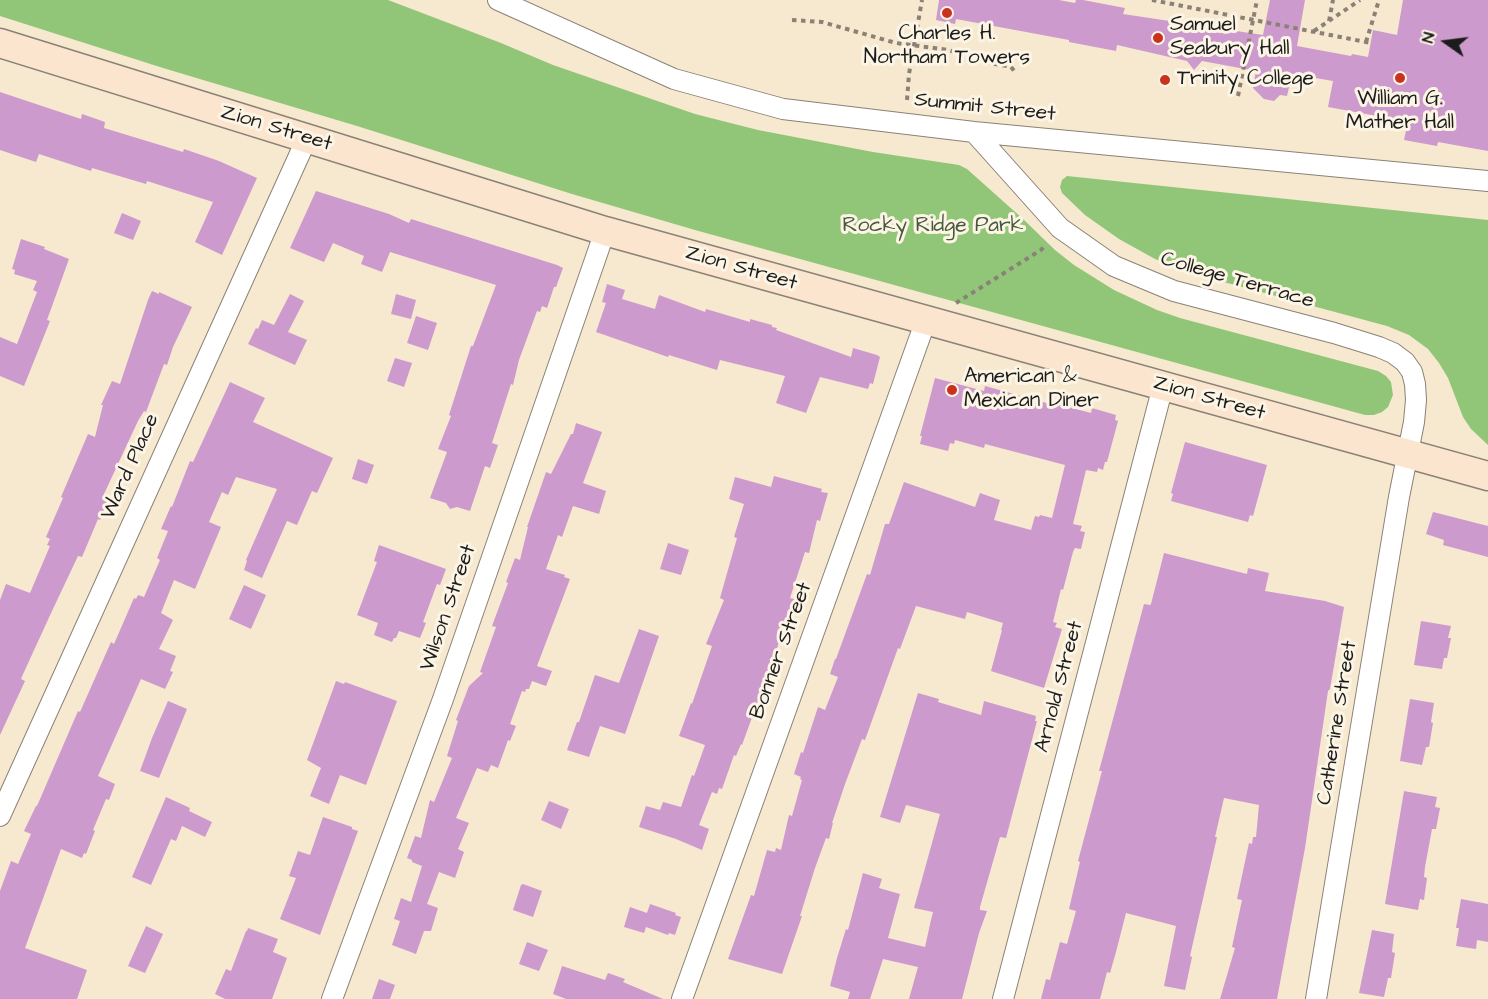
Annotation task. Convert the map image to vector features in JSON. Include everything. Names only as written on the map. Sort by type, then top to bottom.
[{"type":"main road","name":"Zion Street","points":[[0,43],[605,231],[1488,476]]},
{"type":"street","name":"Summit Street","points":[[498,0],[674,79],[783,109],[974,132],[1488,181]]},
{"type":"street","name":"College Terrace","points":[[974,132],[1060,228],[1114,266],[1174,291],[1334,333],[1378,346],[1393,353],[1405,362],[1412,372],[1415,384],[1416,400],[1408,454]]},
{"type":"street","name":"Ward Place","points":[[0,816],[307,138]]},
{"type":"street","name":"Wilson Street","points":[[332,999],[443,699],[605,231]]},
{"type":"street","name":"Bonner Street","points":[[682,999],[926,320]]},
{"type":"street","name":"Arnold Street","points":[[1003,999],[1163,386]]},
{"type":"street","name":"Catherine Street","points":[[1316,999],[1408,454]]},
{"type":"path","points":[[907,100],[909,74],[922,0]]},
{"type":"path","points":[[1152,0],[1368,43],[1379,0]]},
{"type":"path","points":[[1238,96],[1257,0]]},
{"type":"path","points":[[1328,22],[1332,0]]},
{"type":"path","points":[[1314,32],[1360,0]]},
{"type":"path","points":[[792,20],[822,22],[896,43],[950,50],[983,62],[1011,67],[1016,72]]},
{"type":"path","points":[[956,303],[1041,250],[1046,244]]},
{"type":"green space","name":"Rocky Ridge Park","points":[[0,0],[388,0],[553,65],[695,114],[758,130],[873,152],[959,165],[967,169],[1055,250],[1114,290],[1180,318],[1378,371],[1391,382],[1393,395],[1388,407],[1382,412],[1365,415],[695,230],[0,16]]},
{"type":"green space","name":"Rocky Ridge Park","points":[[1067,176],[1488,220],[1488,445],[1471,429],[1463,417],[1448,378],[1439,363],[1428,349],[1409,335],[1387,326],[1194,274],[1155,259],[1119,239],[1085,215],[1062,193],[1060,187],[1062,180]]},
{"type":"building","points":[[939,0],[1059,0],[1075,3],[1076,0],[1083,0],[1125,8],[1123,14],[1263,35],[1270,0],[1305,0],[1297,46],[1368,57],[1373,30],[1397,35],[1403,0],[1488,0],[1488,151],[1438,142],[1437,146],[1404,140],[1407,126],[1377,120],[1377,116],[1328,107],[1333,81],[1292,74],[1287,96],[1280,95],[1274,101],[1264,99],[1253,88],[1256,71],[1202,61],[1194,70],[1187,61],[1117,45],[1116,51],[956,19],[955,24],[936,20]]},
{"type":"building","points":[[0,92],[81,119],[82,114],[105,122],[104,128],[183,152],[184,149],[257,178],[222,255],[195,242],[213,202],[147,181],[146,184],[92,168],[91,171],[39,154],[36,162],[0,150]]},
{"type":"building","points":[[316,191],[389,214],[409,223],[411,219],[563,268],[547,308],[542,306],[540,312],[537,311],[492,443],[498,445],[490,468],[485,466],[470,511],[457,507],[450,509],[446,503],[430,498],[447,452],[438,449],[451,416],[449,415],[471,346],[473,346],[496,285],[390,252],[382,272],[361,264],[364,256],[333,243],[324,262],[290,248]]},
{"type":"building","points":[[122,213],[141,221],[133,240],[114,233]]},
{"type":"building","points":[[21,239],[45,247],[44,249],[69,259],[47,320],[50,321],[24,386],[0,376],[0,337],[17,344],[37,292],[33,290],[37,281],[14,274],[15,270],[12,269]]},
{"type":"building","points":[[607,284],[625,290],[622,299],[655,309],[659,295],[705,312],[706,309],[750,322],[750,319],[772,325],[777,328],[776,330],[851,357],[853,348],[877,355],[880,357],[873,384],[870,383],[868,389],[820,377],[806,413],[776,403],[785,376],[720,360],[717,370],[669,355],[668,357],[596,332],[606,303],[602,302]]},
{"type":"building","points":[[152,291],[192,307],[167,365],[164,364],[146,412],[144,411],[138,421],[104,494],[109,498],[100,520],[98,519],[82,557],[78,556],[24,672],[21,679],[25,681],[0,735],[0,600],[6,584],[30,593],[50,546],[47,545],[50,539],[46,537],[63,498],[61,497],[88,434],[95,437],[103,405],[101,405],[112,381],[120,384]]},
{"type":"building","points":[[290,294],[304,301],[288,332],[307,340],[295,365],[248,344],[262,320],[274,325]]},
{"type":"building","points":[[396,294],[416,300],[411,319],[391,314]]},
{"type":"building","points":[[416,316],[437,323],[428,350],[407,343]]},
{"type":"building","points":[[395,358],[412,363],[404,387],[387,381]]},
{"type":"building","points":[[935,378],[984,391],[985,386],[1091,413],[1092,408],[1116,415],[1115,420],[1118,421],[1103,470],[1098,468],[1097,472],[1086,470],[1073,524],[1082,526],[1080,531],[1085,532],[1081,549],[1075,548],[1073,552],[1063,590],[1061,589],[1053,622],[1057,623],[1055,627],[1062,629],[1044,688],[991,671],[1003,623],[967,612],[965,619],[916,606],[900,649],[898,648],[865,740],[862,739],[845,784],[829,839],[826,838],[815,868],[800,916],[802,916],[782,974],[728,959],[751,895],[754,896],[767,850],[775,852],[776,848],[781,850],[789,815],[792,816],[802,780],[794,774],[801,752],[803,753],[818,707],[825,710],[838,677],[830,674],[835,659],[867,574],[870,575],[885,524],[889,524],[904,482],[975,507],[980,493],[1000,500],[994,520],[1031,530],[1035,516],[1052,518],[1065,465],[985,444],[984,448],[955,440],[954,444],[950,443],[948,451],[920,444]]},
{"type":"building","points":[[230,382],[265,398],[253,422],[333,458],[317,493],[312,491],[297,525],[287,521],[262,578],[244,570],[246,560],[277,489],[236,477],[228,495],[222,492],[209,522],[221,527],[195,589],[174,580],[161,613],[173,620],[159,649],[176,656],[170,671],[173,672],[165,689],[141,679],[98,776],[115,784],[93,830],[95,831],[86,854],[84,853],[82,858],[61,849],[25,948],[87,970],[77,999],[0,999],[0,891],[11,861],[18,864],[31,834],[24,831],[111,642],[114,644],[134,598],[136,599],[138,595],[144,597],[160,560],[157,558],[168,531],[161,529],[190,461],[193,462]]},
{"type":"building","points":[[576,423],[602,432],[583,483],[606,491],[599,514],[573,506],[562,537],[558,535],[546,569],[570,579],[537,666],[552,671],[546,686],[532,681],[529,689],[522,691],[510,724],[516,726],[510,741],[508,740],[498,768],[491,765],[488,772],[477,768],[456,818],[469,823],[458,849],[464,852],[455,878],[439,872],[427,904],[438,908],[431,931],[424,931],[416,954],[392,945],[400,921],[394,919],[401,898],[411,902],[422,866],[407,858],[415,836],[421,838],[430,800],[434,802],[452,758],[447,756],[458,721],[456,720],[469,686],[483,673],[480,672],[496,627],[492,626],[515,558],[520,560],[527,527],[546,472],[551,474],[573,434]]},
{"type":"building","points":[[1185,442],[1267,465],[1253,516],[1250,515],[1248,522],[1171,501],[1173,494],[1171,493]]},
{"type":"building","points":[[358,459],[374,465],[367,484],[352,479]]},
{"type":"building","points":[[774,476],[822,489],[821,492],[828,493],[820,521],[817,520],[809,553],[805,552],[790,598],[794,599],[782,637],[742,745],[736,756],[734,755],[722,789],[719,788],[717,794],[712,792],[699,825],[709,829],[702,850],[639,827],[646,806],[660,810],[663,802],[681,807],[705,745],[679,736],[712,646],[706,644],[724,600],[720,598],[744,504],[729,499],[735,477],[771,487]]},
{"type":"building","points":[[1433,512],[1488,526],[1488,557],[1443,545],[1444,540],[1426,534]]},
{"type":"building","points":[[668,543],[689,550],[681,575],[660,569]]},
{"type":"building","points":[[379,545],[446,569],[440,585],[437,584],[423,622],[426,623],[420,638],[399,631],[392,642],[374,635],[378,623],[357,615],[377,562],[374,561]]},
{"type":"building","points":[[1164,553],[1247,574],[1248,568],[1269,573],[1265,591],[1325,601],[1344,607],[1328,691],[1305,848],[1277,999],[1220,999],[1235,948],[1232,947],[1242,900],[1237,899],[1249,843],[1252,844],[1253,837],[1256,837],[1259,805],[1224,798],[1190,956],[1192,957],[1185,990],[1164,986],[1176,926],[1126,913],[1110,973],[1107,972],[1100,999],[1041,999],[1046,979],[1050,980],[1060,942],[1067,944],[1076,911],[1069,909],[1080,862],[1078,861],[1102,771],[1099,771],[1144,604],[1151,604]]},
{"type":"building","points":[[244,585],[266,595],[251,629],[229,619]]},
{"type":"building","points":[[1421,621],[1451,626],[1447,658],[1444,658],[1442,669],[1414,665]]},
{"type":"building","points":[[639,629],[659,636],[625,734],[600,726],[589,757],[567,750],[595,675],[619,683]]},
{"type":"building","points":[[336,681],[344,684],[345,682],[397,701],[366,785],[340,775],[329,804],[310,796],[321,768],[307,760]]},
{"type":"building","points":[[918,693],[939,699],[938,702],[981,715],[984,701],[1036,716],[1035,721],[1037,721],[1006,838],[1000,837],[980,907],[980,910],[987,911],[962,999],[909,999],[918,967],[883,959],[870,999],[848,999],[850,992],[830,986],[863,873],[882,879],[879,888],[900,894],[888,938],[925,947],[933,912],[914,908],[940,814],[906,805],[900,823],[880,817]]},
{"type":"building","points":[[1410,699],[1434,703],[1429,747],[1426,747],[1422,765],[1400,761]]},
{"type":"building","points":[[168,701],[187,709],[159,778],[140,771]]},
{"type":"building","points":[[1404,791],[1437,797],[1435,807],[1440,808],[1436,829],[1432,829],[1425,867],[1424,877],[1427,878],[1424,900],[1420,899],[1418,910],[1385,904]]},
{"type":"building","points":[[166,797],[212,822],[205,837],[182,826],[176,841],[171,839],[151,885],[132,877]]},
{"type":"building","points":[[549,801],[569,809],[561,829],[541,820]]},
{"type":"building","points":[[323,817],[358,831],[320,935],[280,919],[296,878],[289,876],[298,851],[310,855]]},
{"type":"building","points":[[523,884],[542,891],[533,917],[513,910]]},
{"type":"building","points":[[1461,899],[1488,904],[1488,942],[1477,940],[1476,949],[1456,946],[1459,928],[1456,928]]},
{"type":"building","points":[[650,904],[681,917],[675,935],[669,933],[668,935],[646,927],[644,933],[624,927],[630,907],[647,913]]},
{"type":"building","points":[[146,926],[163,934],[145,973],[128,966]]},
{"type":"building","points":[[248,928],[278,939],[273,952],[287,958],[272,999],[225,999],[215,994],[226,969],[231,971]]},
{"type":"building","points":[[1372,930],[1394,934],[1392,952],[1395,953],[1391,978],[1388,978],[1384,997],[1359,993]]},
{"type":"building","points":[[527,942],[548,950],[539,971],[519,964]]},
{"type":"building","points":[[562,966],[605,980],[608,973],[625,979],[623,982],[663,999],[566,999],[553,994]]},
{"type":"building","points":[[379,979],[395,985],[390,999],[372,999]]},
{"type":"place","name":"Charles H. Northam Towers","points":[[947,13]]},
{"type":"place","name":"Samuel Seabury Hall","points":[[1158,38]]},
{"type":"place","name":"William G. Mather Hall","points":[[1400,78]]},
{"type":"place","name":"Trinity College","points":[[1165,80]]},
{"type":"place","name":"American & Mexican Diner","points":[[952,390]]}]
